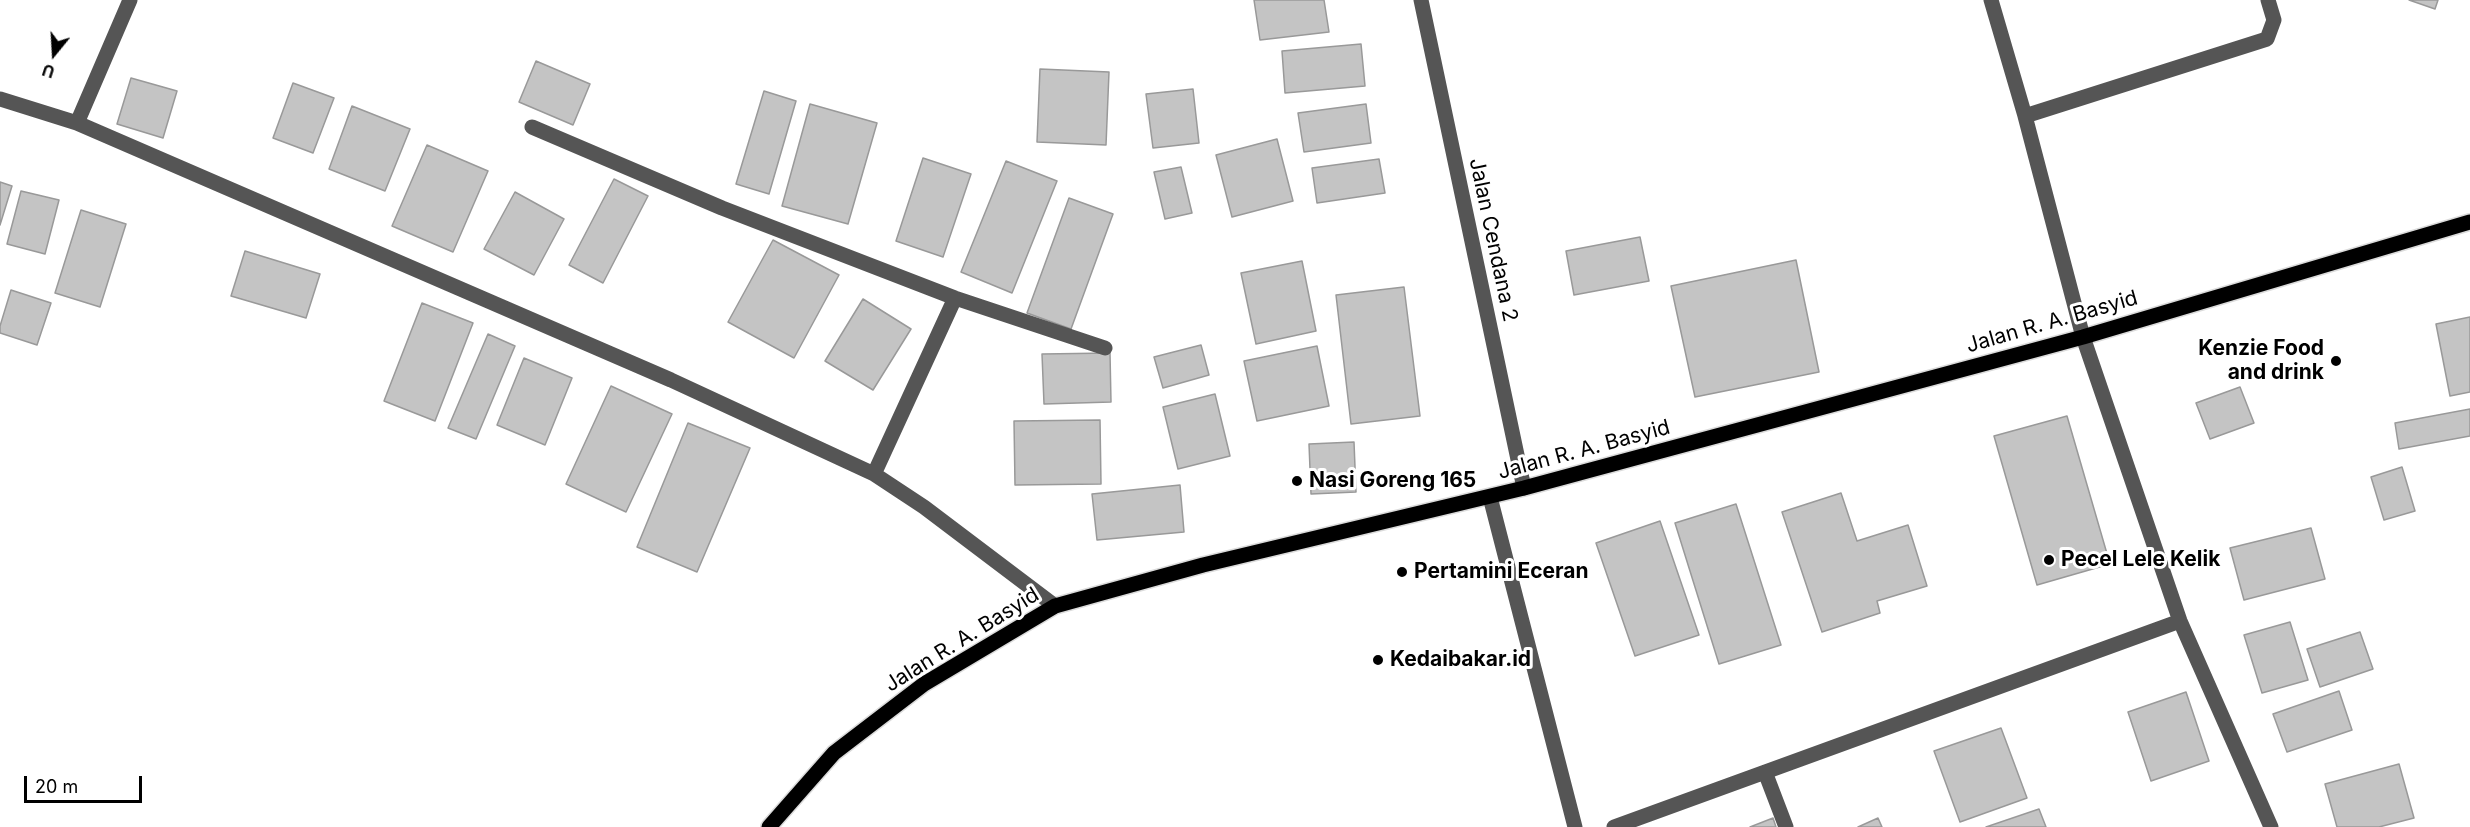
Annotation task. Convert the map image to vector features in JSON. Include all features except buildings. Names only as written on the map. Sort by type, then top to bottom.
[{"type":"main road","name":"Jalan R. A. Basyid","points":[[769,827],[834,753],[924,684],[1055,606],[1203,564],[1524,489],[2083,337],[2470,222]]},
{"type":"street","points":[[77,123],[130,0]]},
{"type":"street","name":"Jalan Cendana 2","points":[[1421,0],[1524,489]]},
{"type":"street","points":[[1991,0],[2025,116],[2083,337],[2180,621],[2271,827]]},
{"type":"street","points":[[2025,116],[2267,39],[2274,20],[2268,0]]},
{"type":"street","points":[[0,99],[77,123],[671,380],[874,474],[924,507],[1055,606]]},
{"type":"street","points":[[532,127],[722,208],[955,298],[1106,348]]},
{"type":"street","points":[[874,474],[955,298]]},
{"type":"street","points":[[1490,497],[1575,827]]},
{"type":"street","points":[[1614,827],[2180,621]]},
{"type":"street","points":[[1765,772],[1786,827]]},
{"type":"place","name":"Kenzie Food and drink","points":[[2336,361]]},
{"type":"place","name":"Nasi Goreng 165","points":[[1297,481]]},
{"type":"place","name":"Pecel Lele Kelik","points":[[2049,560]]},
{"type":"place","name":"Pertamini Eceran","points":[[1402,572]]},
{"type":"place","name":"Kedaibakar.id","points":[[1378,660]]}]
